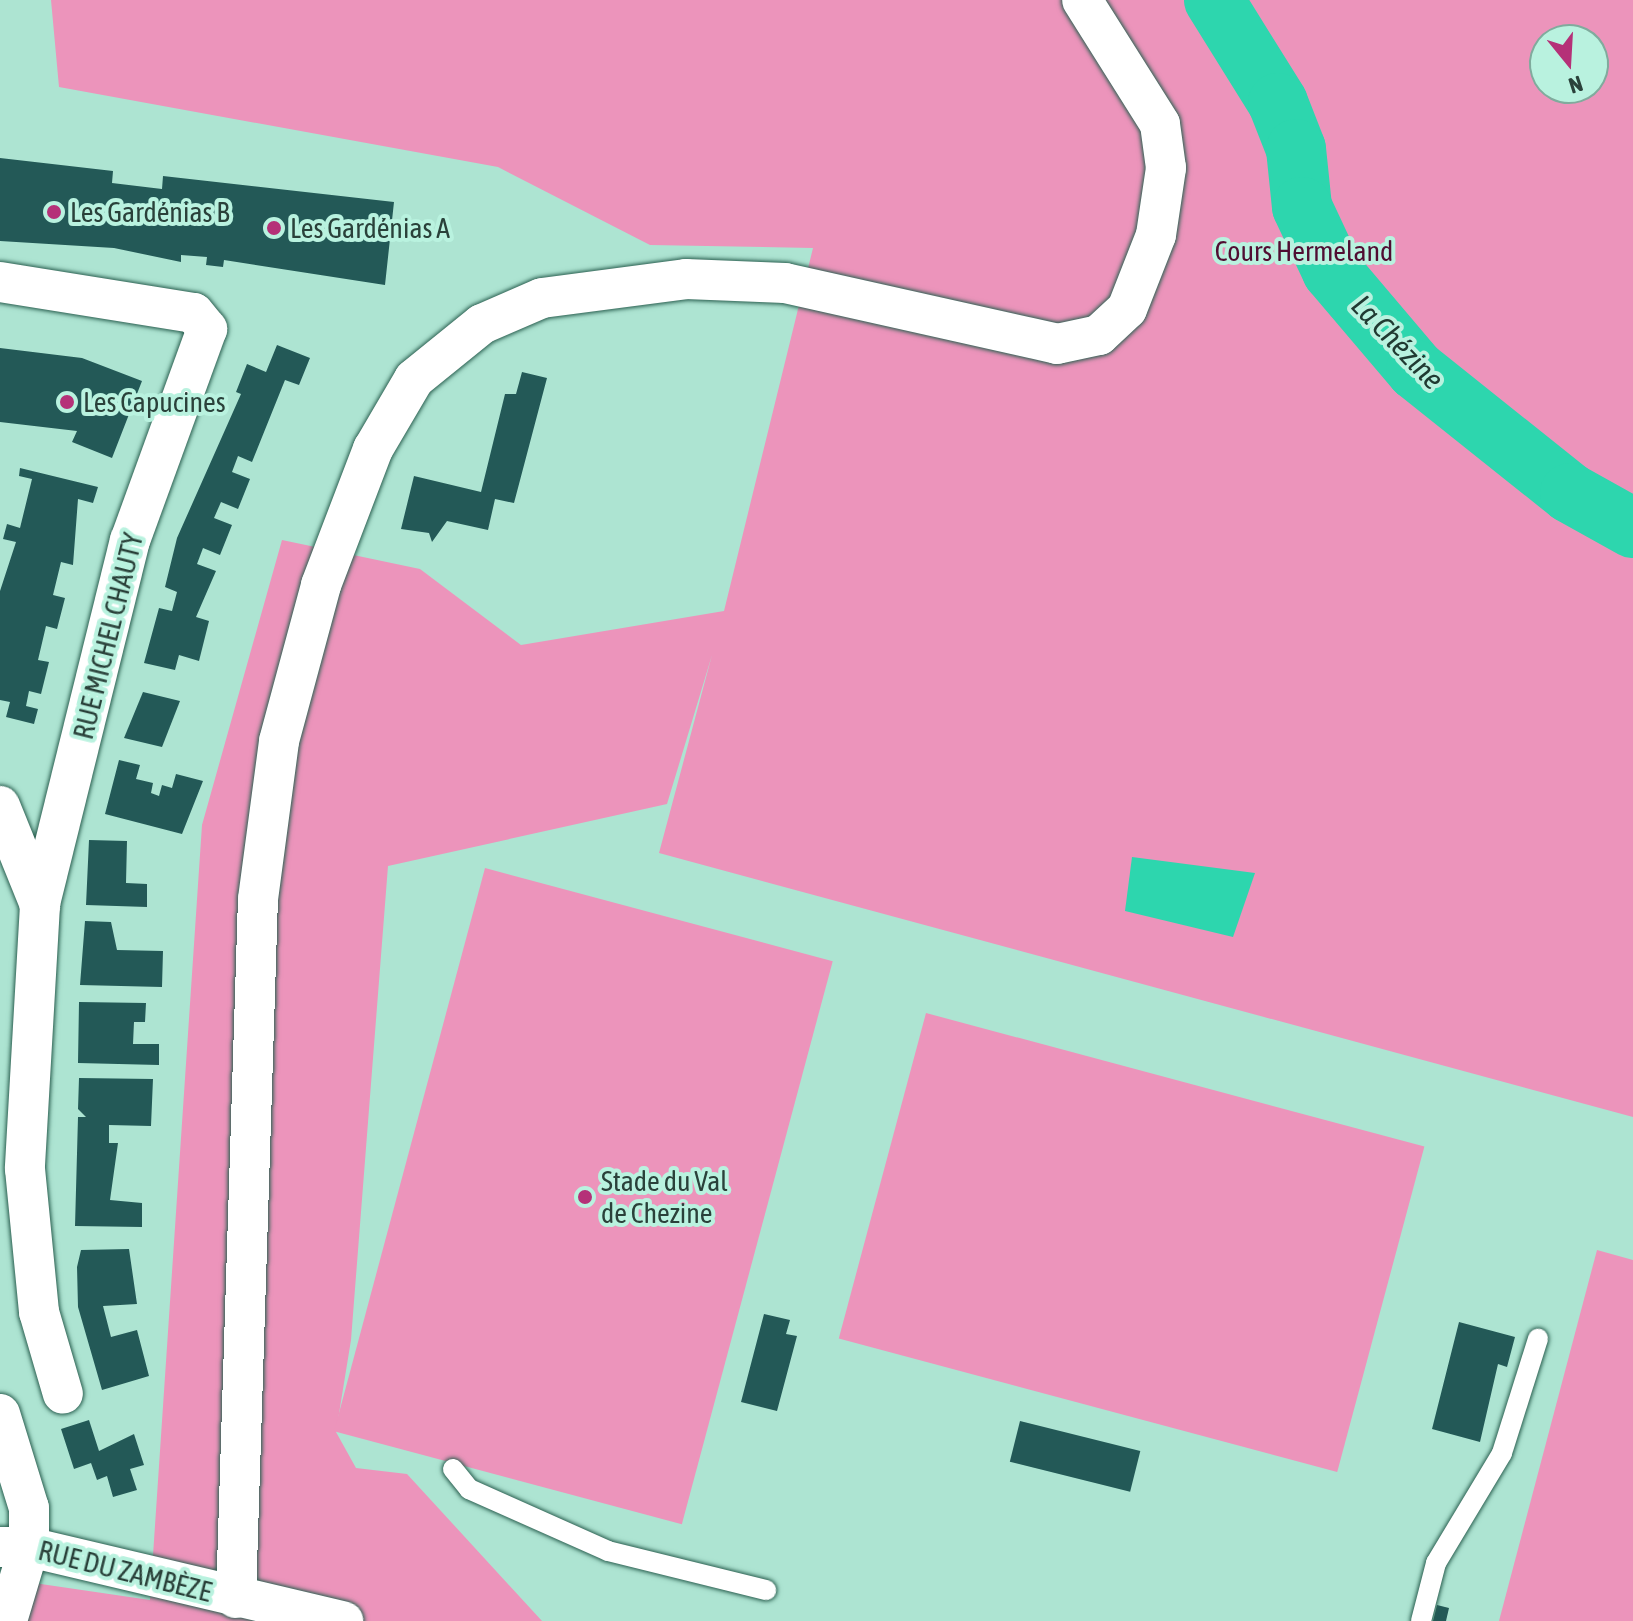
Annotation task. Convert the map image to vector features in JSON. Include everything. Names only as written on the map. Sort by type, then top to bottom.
[{"type":"street","points":[[236,1598],[258,899],[279,741],[321,585],[373,449],[414,379],[482,324],[542,298],[686,279],[785,283],[1057,344],[1099,335],[1127,309],[1156,235],[1166,168],[1160,124],[1082,0]]},
{"type":"street","name":"RUE MICHEL CHAUTY","points":[[0,282],[194,313],[207,329],[130,540],[40,905],[12,1173],[39,1312],[63,1394]]},
{"type":"street","points":[[0,806],[40,905]]},
{"type":"street","points":[[0,1414],[29,1508],[15,1547],[7,1621]]},
{"type":"street","name":"RUE DU ZAMBÈZE","points":[[15,1547],[343,1621]]},
{"type":"lane","points":[[1421,1621],[1436,1563],[1502,1453],[1538,1339]]},
{"type":"lane","points":[[453,1469],[469,1489],[608,1551],[766,1590]]},
{"type":"green space","name":"Cours Hermeland","points":[[51,0],[1633,0],[1633,1117],[659,853],[712,655],[667,804],[388,866],[351,1340],[336,1432],[356,1468],[407,1474],[542,1621],[0,1621],[0,1578],[150,1600],[202,825],[282,540],[420,569],[521,645],[724,611],[813,248],[650,245],[498,167],[59,87]]},
{"type":"green space","name":"Stade du Val de Chezine","points":[[485,868],[833,961],[682,1524],[334,1431]]},
{"type":"green space","points":[[926,1013],[1424,1147],[1337,1472],[839,1339]]},
{"type":"green space","points":[[1597,1250],[1633,1260],[1633,1621],[1499,1621]]},
{"type":"shaded area","points":[[1132,857],[1255,873],[1233,937],[1125,911]]},
{"type":"building","name":"Les Gardénias A","points":[[0,158],[113,171],[112,183],[162,189],[163,176],[394,202],[385,285],[224,260],[223,267],[206,265],[207,257],[181,255],[181,262],[114,248],[0,241]]},
{"type":"building","points":[[277,345],[310,358],[299,385],[285,380],[252,462],[238,456],[232,472],[250,479],[238,509],[221,502],[214,518],[232,525],[220,555],[203,548],[197,564],[216,571],[196,617],[209,621],[199,661],[179,655],[175,670],[144,663],[159,608],[172,611],[177,592],[165,587],[177,538],[241,394],[236,392],[247,364],[266,372]]},
{"type":"building","name":"Les Capucines","points":[[0,348],[82,358],[142,381],[112,458],[72,442],[77,431],[0,422]]},
{"type":"building","points":[[522,372],[547,378],[514,503],[495,499],[488,530],[447,521],[432,542],[429,533],[401,529],[414,476],[481,492],[505,394],[516,394]]},
{"type":"building","points":[[20,468],[98,487],[93,503],[78,499],[73,565],[61,562],[53,595],[65,598],[57,629],[46,626],[38,660],[49,662],[41,694],[29,691],[26,706],[38,709],[34,724],[6,717],[10,702],[0,700],[0,591],[16,542],[3,539],[7,524],[20,528],[32,479],[19,476]]},
{"type":"building","points":[[143,692],[180,701],[162,747],[124,738]]},
{"type":"building","points":[[119,760],[140,765],[136,779],[153,783],[151,793],[159,796],[162,785],[172,788],[176,774],[203,781],[182,834],[105,814]]},
{"type":"building","points":[[89,840],[127,841],[126,883],[147,884],[147,907],[86,905]]},
{"type":"building","points":[[85,921],[111,922],[117,950],[163,951],[162,987],[80,985]]},
{"type":"building","points":[[79,1002],[146,1003],[145,1022],[134,1022],[133,1044],[159,1044],[159,1065],[78,1063]]},
{"type":"building","points":[[79,1078],[153,1079],[151,1126],[109,1125],[109,1143],[118,1143],[110,1200],[142,1203],[142,1227],[75,1226],[78,1117],[86,1117],[78,1109]]},
{"type":"building","points":[[129,1249],[137,1304],[103,1306],[111,1337],[137,1330],[149,1376],[102,1390],[78,1307],[77,1267],[81,1250]]},
{"type":"building","points":[[764,1314],[790,1320],[786,1334],[797,1336],[777,1411],[741,1402]]},
{"type":"building","points":[[1459,1322],[1515,1337],[1507,1367],[1498,1364],[1480,1442],[1432,1429]]},
{"type":"building","points":[[89,1420],[99,1451],[134,1434],[144,1465],[130,1469],[137,1490],[113,1497],[107,1476],[97,1480],[91,1463],[74,1469],[61,1429]]},
{"type":"building","points":[[1020,1421],[1140,1451],[1130,1492],[1010,1462]]},
{"type":"building","points":[[1437,1605],[1449,1608],[1446,1621],[1433,1621]]},
{"type":"waterway","name":"La Chézine","points":[[1214,0],[1278,103],[1296,149],[1302,207],[1332,271],[1416,370],[1570,493],[1633,528]]},
{"type":"place","name":"Les Gardénias B","points":[[54,212]]},
{"type":"place","name":"Les Gardénias A","points":[[274,228]]},
{"type":"place","name":"Les Capucines","points":[[67,402]]},
{"type":"place","name":"Stade du Val de Chezine","points":[[585,1197]]}]
